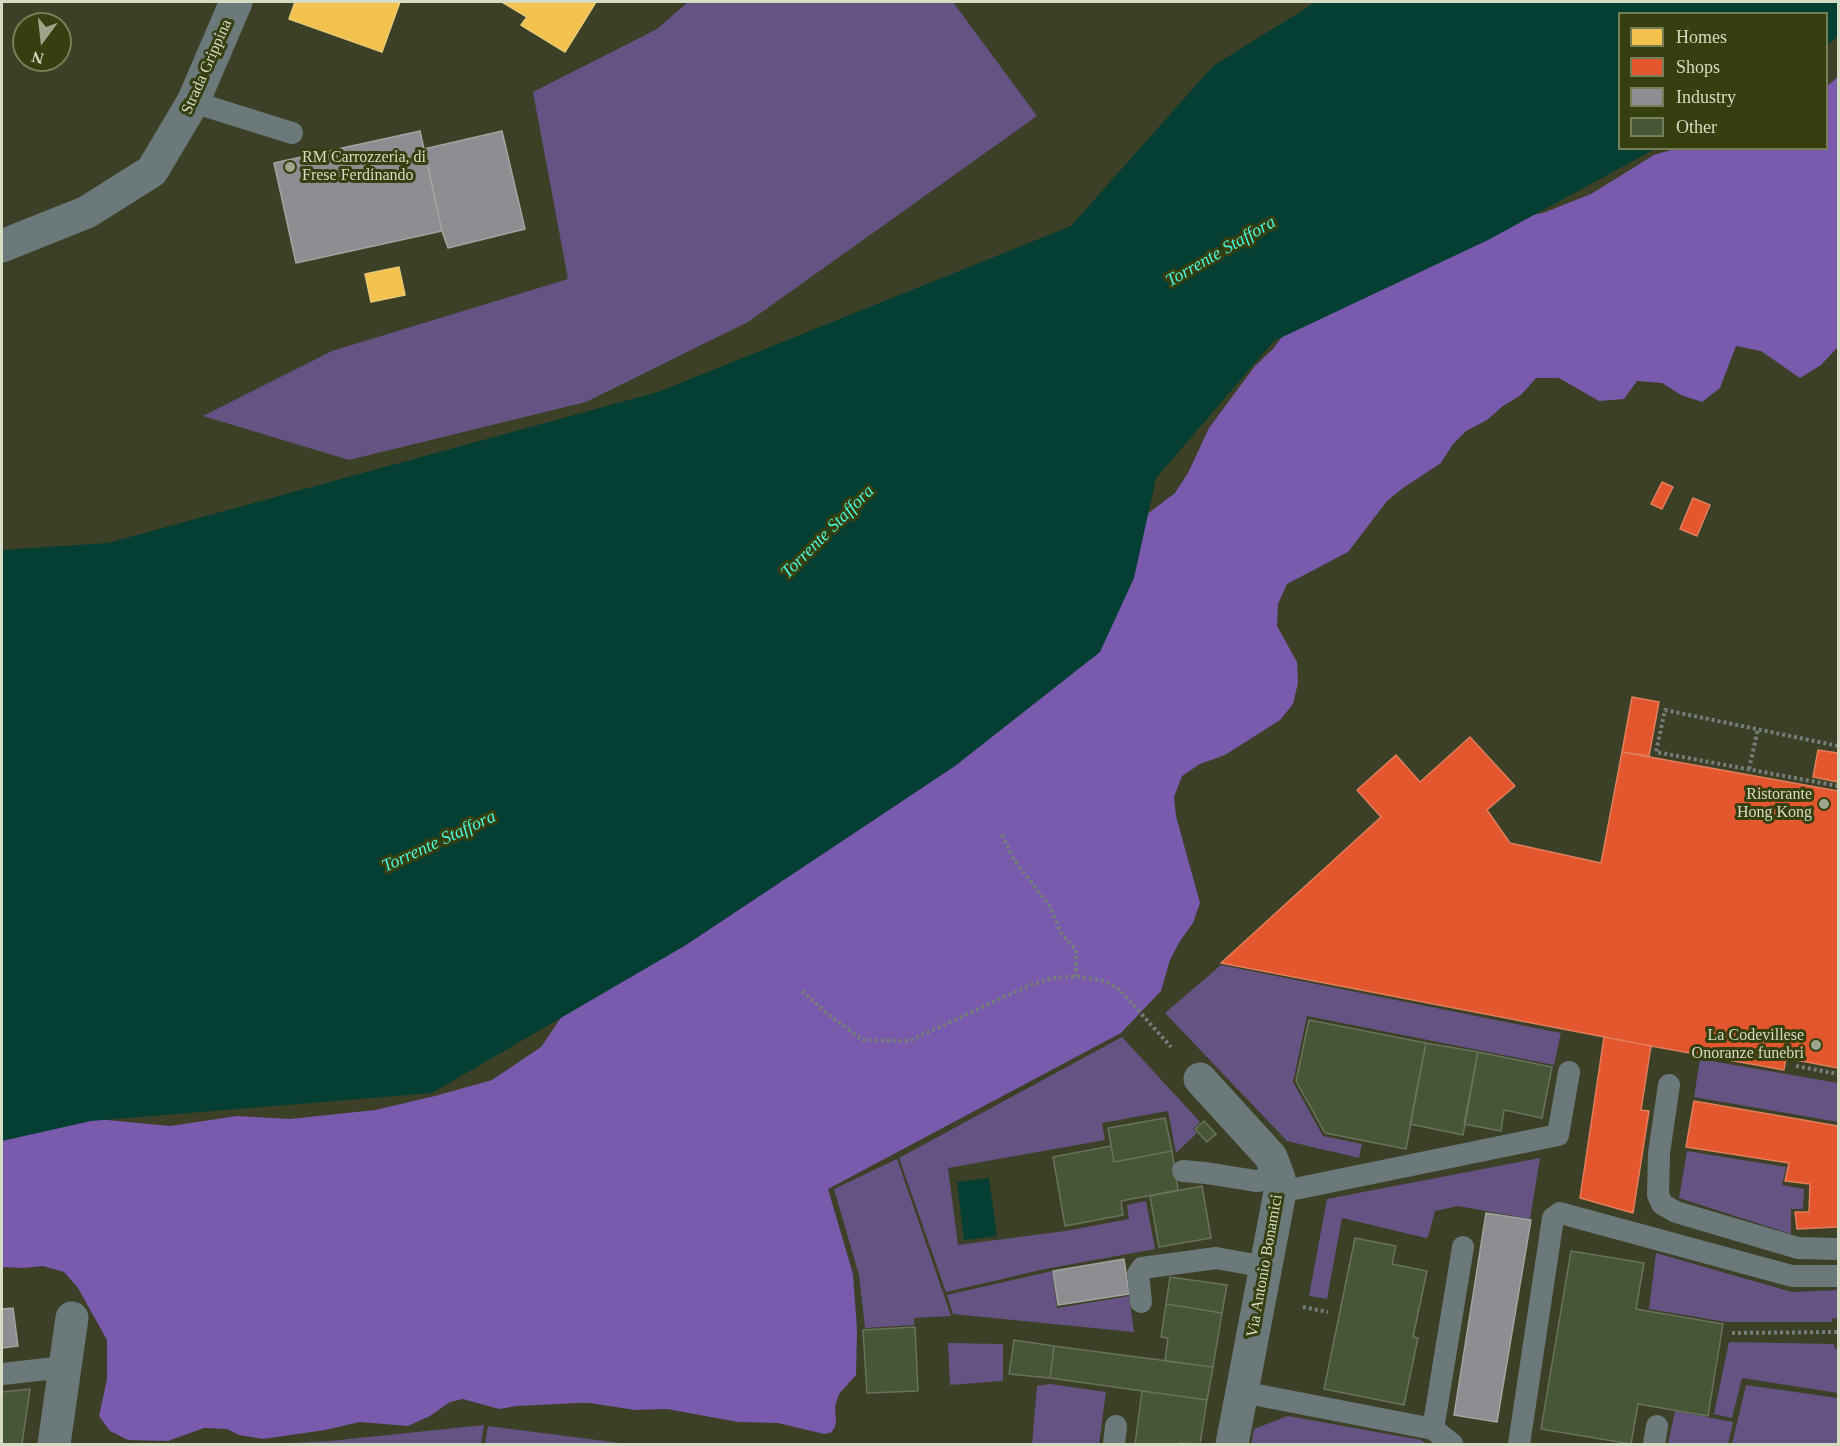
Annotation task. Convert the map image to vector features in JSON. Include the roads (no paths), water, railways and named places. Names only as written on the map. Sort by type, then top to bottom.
[{"type":"street","name":"Strada Grippina","points":[[2,246],[87,212],[152,171],[193,102],[236,2]]},
{"type":"street","name":"Via Antonio Bonamici","points":[[1200,1079],[1271,1157],[1280,1185],[1232,1444]]},
{"type":"street","points":[[54,1444],[72,1318]]},
{"type":"lane","points":[[193,102],[292,133]]},
{"type":"lane","points":[[1182,1171],[1280,1185],[1558,1135],[1569,1072]]},
{"type":"lane","points":[[1669,1085],[1659,1152],[1658,1195],[1662,1204],[1676,1212],[1798,1248],[1839,1248]]},
{"type":"lane","points":[[1519,1444],[1553,1218],[1560,1213],[1792,1276],[1839,1276]]},
{"type":"lane","points":[[1433,1430],[1463,1247]]},
{"type":"lane","points":[[1141,1302],[1138,1274],[1142,1268],[1216,1258],[1266,1267]]},
{"type":"lane","points":[[2,1374],[65,1367]]},
{"type":"lane","points":[[1242,1392],[1433,1430],[1452,1444]]},
{"type":"water","name":"Torrente Staffora","points":[[1316,2],[1838,2],[1838,36],[1828,44],[1828,12],[1618,12],[1618,150],[1653,150],[1488,240],[1274,341],[1156,478],[1134,578],[1100,652],[955,766],[686,945],[432,1093],[91,1121],[2,1141],[2,550],[108,543],[658,392],[1071,226],[1213,66]]},
{"type":"water","points":[[989,1178],[997,1236],[964,1240],[957,1182]]},
{"type":"place","name":"RM Carrozzeria, di Frese Ferdinando","points":[[290,167]]},
{"type":"place","name":"Ristorante Hong Kong","points":[[1824,804]]},
{"type":"place","name":"La Codevillese Onoranze funebri","points":[[1816,1045]]}]
